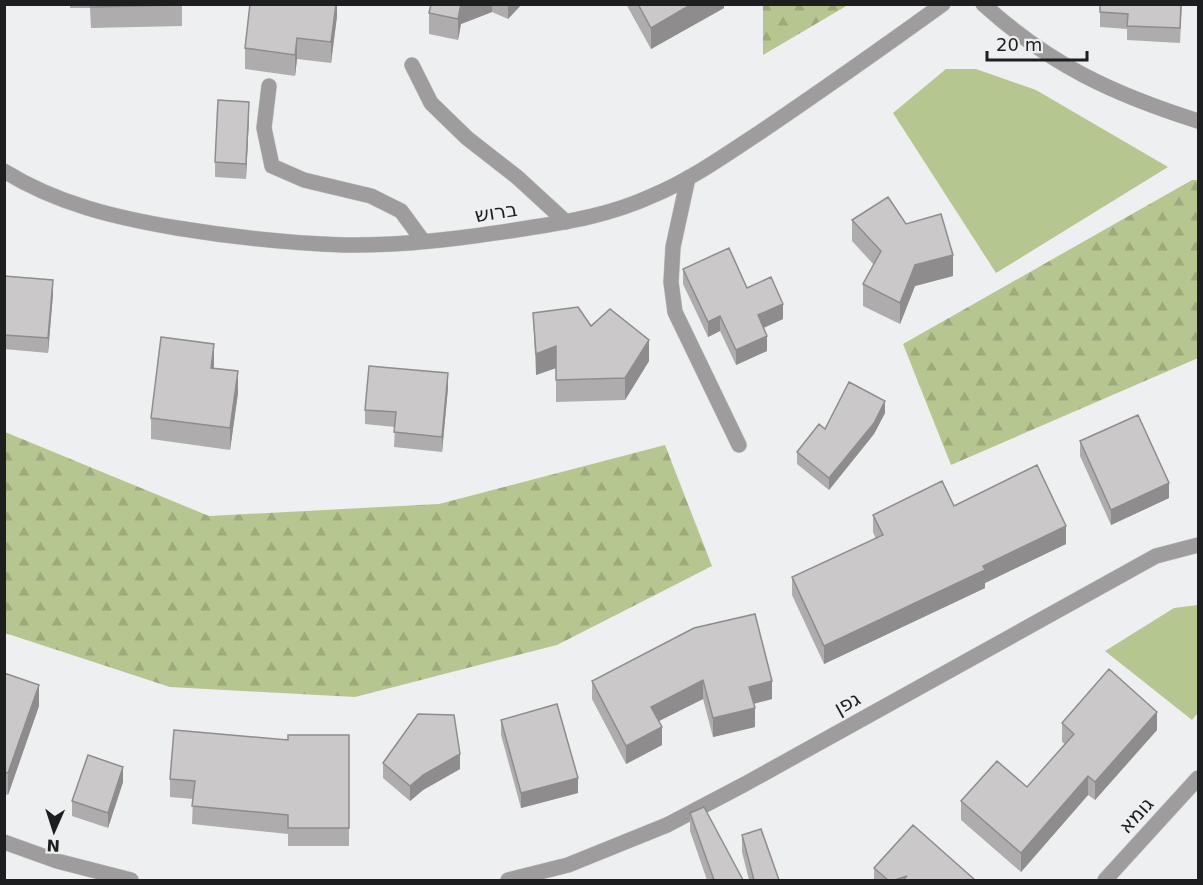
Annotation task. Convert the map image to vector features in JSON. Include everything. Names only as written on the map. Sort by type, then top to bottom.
[{"type":"street","name":"ברוש","points":[[4,171],[53,197],[132,220],[273,241],[346,245],[423,241],[472,237],[592,218],[643,200],[703,171],[824,90],[943,4]]},
{"type":"street","points":[[983,4],[1012,30],[1054,60],[1103,87],[1198,121]]},
{"type":"street","points":[[412,65],[431,103],[467,138],[517,177],[566,222]]},
{"type":"street","points":[[269,86],[264,128],[272,166],[304,180],[371,196],[401,211],[423,241]]},
{"type":"street","points":[[688,178],[673,247],[671,282],[675,312],[739,445]]},
{"type":"street","name":"גפן","points":[[508,880],[568,865],[667,825],[1156,556],[1198,545]]},
{"type":"street","name":"גומא","points":[[1105,880],[1198,778]]},
{"type":"street","points":[[4,842],[57,861],[131,880]]},
{"type":"green space","points":[[763,4],[848,5],[763,55]]},
{"type":"green space","points":[[946,69],[976,69],[1036,90],[1168,167],[996,273],[893,113]]},
{"type":"green space","points":[[1192,180],[1198,180],[1198,358],[951,465],[903,344]]},
{"type":"green space","points":[[5,432],[209,516],[439,504],[665,445],[712,566],[557,645],[355,697],[170,687],[5,633]]},
{"type":"green space","points":[[1198,605],[1198,713],[1192,720],[1105,651],[1174,608]]},
{"type":"building","points":[[91,4],[182,4],[182,5],[91,7]]},
{"type":"building","points":[[250,4],[336,4],[331,42],[297,38],[295,55],[245,48]]},
{"type":"building","points":[[431,4],[461,4],[458,19],[429,13]]},
{"type":"building","points":[[638,4],[692,4],[651,28]]},
{"type":"building","points":[[1100,4],[1181,4],[1180,28],[1127,26],[1128,14],[1100,12]]},
{"type":"building","points":[[218,100],[249,102],[246,164],[215,162]]},
{"type":"building","points":[[888,197],[906,224],[941,214],[953,255],[915,265],[900,303],[863,284],[881,251],[852,220]]},
{"type":"building","points":[[729,248],[747,288],[771,277],[783,304],[758,315],[767,336],[736,350],[720,316],[708,322],[683,269]]},
{"type":"building","points":[[4,276],[53,280],[48,338],[4,335]]},
{"type":"building","points":[[578,307],[591,326],[610,309],[649,340],[625,378],[556,380],[556,346],[536,354],[533,313]]},
{"type":"building","points":[[161,337],[214,344],[211,368],[238,371],[230,428],[151,418]]},
{"type":"building","points":[[369,366],[448,373],[442,437],[394,432],[396,412],[365,410]]},
{"type":"building","points":[[849,382],[885,401],[874,423],[829,478],[797,452],[819,424],[825,429]]},
{"type":"building","points":[[1138,415],[1169,483],[1111,510],[1080,441]]},
{"type":"building","points":[[1037,465],[1066,526],[983,566],[985,570],[824,646],[792,577],[883,535],[873,515],[942,481],[954,506]]},
{"type":"building","points":[[755,614],[772,681],[749,687],[755,708],[713,718],[703,680],[651,707],[662,727],[626,746],[592,681],[694,628]]},
{"type":"building","points":[[1109,669],[1157,712],[1095,782],[1088,776],[1021,853],[961,801],[997,761],[1027,787],[1074,734],[1062,723]]},
{"type":"building","points":[[4,673],[39,685],[8,773],[4,772]]},
{"type":"building","points":[[557,704],[578,778],[521,793],[501,720]]},
{"type":"building","points":[[418,714],[454,715],[460,754],[423,775],[410,786],[383,763]]},
{"type":"building","points":[[174,730],[288,740],[288,735],[349,735],[349,828],[288,828],[288,815],[192,806],[195,781],[170,779]]},
{"type":"building","points":[[88,755],[123,767],[108,813],[72,801]]},
{"type":"building","points":[[704,807],[743,880],[714,880],[690,813]]},
{"type":"building","points":[[913,825],[975,880],[903,880],[907,876],[888,880],[874,868]]},
{"type":"building","points":[[761,829],[779,880],[754,880],[742,835]]}]
